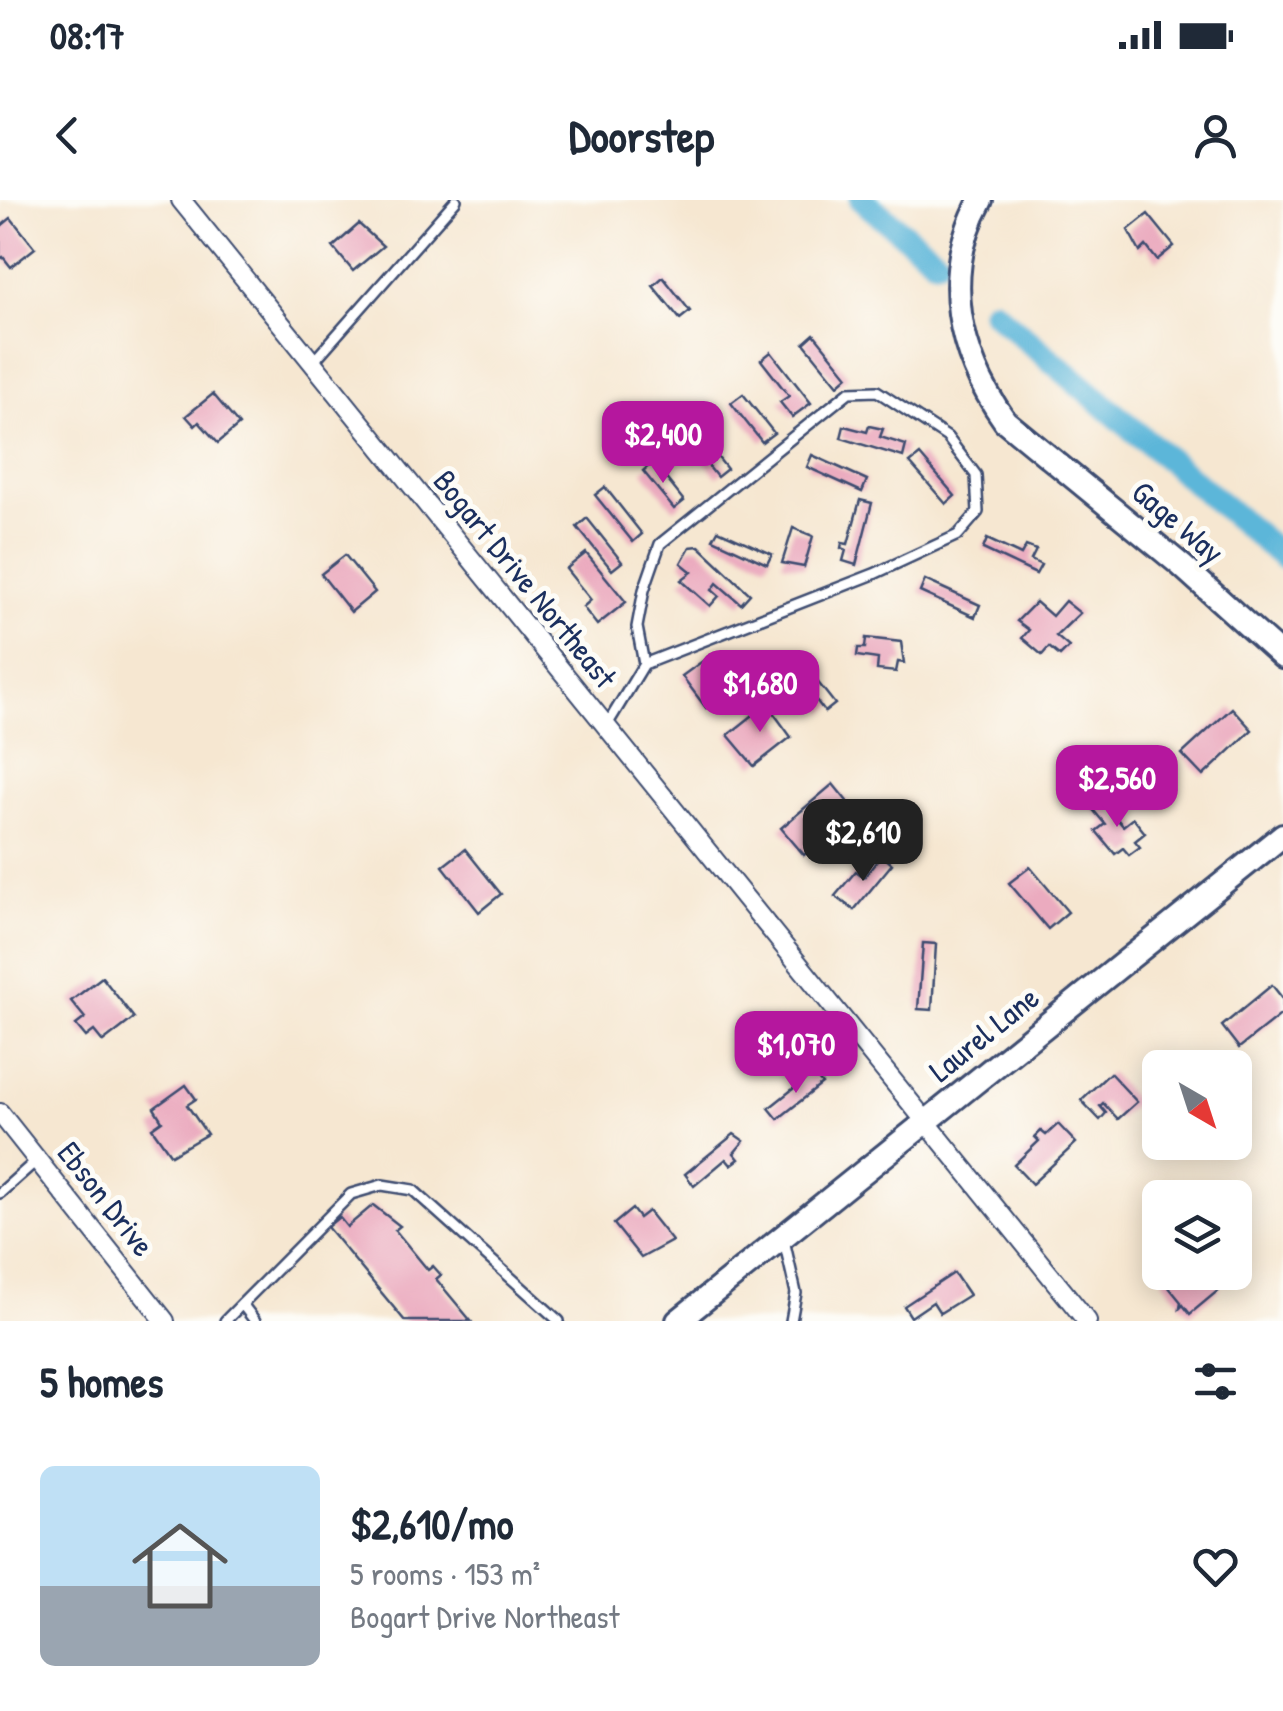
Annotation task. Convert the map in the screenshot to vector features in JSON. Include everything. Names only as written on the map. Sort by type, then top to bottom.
[{"type":"street","name":"Bogart Drive Northeast","points":[[181,200],[1087,1321]]},
{"type":"street","name":"Gage Way","points":[[981,200],[958,262],[960,323],[990,400],[1028,440],[1182,566],[1283,657]]},
{"type":"street","name":"Laurel Lane","points":[[678,1321],[1283,834]]},
{"type":"street","name":"Ebson Drive","points":[[0,1114],[165,1321]]},
{"type":"lane","points":[[312,362],[456,200]]},
{"type":"lane","points":[[605,727],[644,664],[720,637],[958,535],[978,512],[976,475],[947,437],[877,391],[849,392],[660,544],[637,626],[644,664]]},
{"type":"lane","points":[[0,1193],[37,1160]]},
{"type":"lane","points":[[225,1321],[352,1194],[382,1185],[412,1190],[558,1321]]},
{"type":"lane","points":[[784,1237],[796,1293],[790,1321]]},
{"type":"lane","points":[[242,1304],[256,1321]]},
{"type":"building","points":[[1148,214],[1174,246],[1157,260],[1146,246],[1140,252],[1128,230]]},
{"type":"building","points":[[11,218],[35,248],[11,267],[3,257],[0,259],[0,227]]},
{"type":"building","points":[[359,224],[383,246],[353,271],[333,247]]},
{"type":"building","points":[[663,277],[690,311],[680,319],[653,286]]},
{"type":"building","points":[[814,334],[848,376],[838,385],[804,343]]},
{"type":"building","points":[[771,352],[811,403],[792,417],[780,402],[789,396],[761,360]]},
{"type":"building","points":[[213,394],[239,425],[218,443],[199,422],[195,426],[186,416]]},
{"type":"building","points":[[743,394],[774,433],[762,442],[731,403]]},
{"type":"building","points":[[689,421],[727,469],[717,477],[679,429]]},
{"type":"building","points":[[844,426],[867,432],[869,426],[883,429],[880,437],[906,445],[903,457],[841,438]]},
{"type":"building","points":[[812,455],[867,480],[862,492],[807,467]]},
{"type":"building","points":[[920,455],[955,496],[946,504],[910,463]]},
{"type":"building","points":[[653,462],[684,501],[674,509],[643,471]]},
{"type":"building","points":[[605,487],[642,534],[633,542],[595,495]]},
{"type":"building","points":[[860,500],[872,503],[856,565],[843,561],[846,550],[841,548],[842,543],[848,544]]},
{"type":"building","points":[[587,518],[622,562],[612,570],[577,527]]},
{"type":"building","points":[[793,528],[813,536],[804,567],[782,563]]},
{"type":"building","points":[[718,530],[772,554],[767,564],[713,539]]},
{"type":"building","points":[[987,539],[1021,555],[1026,546],[1036,550],[1031,560],[1041,565],[1036,574],[983,549]]},
{"type":"building","points":[[699,546],[750,594],[741,604],[717,583],[712,590],[719,596],[710,606],[681,580],[692,572],[681,563],[690,547]]},
{"type":"building","points":[[586,553],[626,602],[597,625],[583,607],[591,600],[566,569]]},
{"type":"building","points":[[345,555],[375,592],[351,612],[321,574]]},
{"type":"building","points":[[925,580],[980,605],[975,617],[920,592]]},
{"type":"building","points":[[1065,601],[1080,613],[1056,636],[1069,647],[1060,656],[1049,647],[1042,655],[1022,638],[1029,630],[1017,621],[1036,602],[1052,616]]},
{"type":"building","points":[[866,638],[901,642],[904,663],[898,662],[896,672],[877,670],[878,659],[857,656],[858,648],[865,648]]},
{"type":"building","points":[[711,655],[734,686],[706,708],[682,676]]},
{"type":"building","points":[[798,657],[835,704],[825,712],[816,700],[811,704],[807,698],[811,694],[788,664]]},
{"type":"building","points":[[767,704],[791,737],[754,766],[728,735]]},
{"type":"building","points":[[1232,708],[1252,730],[1203,776],[1182,754]]},
{"type":"building","points":[[833,784],[855,811],[804,855],[781,828]]},
{"type":"building","points":[[1099,797],[1123,826],[1133,818],[1145,833],[1135,841],[1140,847],[1129,855],[1123,848],[1115,854],[1096,831],[1105,824],[1089,805]]},
{"type":"building","points":[[465,849],[501,894],[479,912],[443,866]]},
{"type":"building","points":[[882,855],[892,864],[854,910],[835,896],[856,871],[864,877]]},
{"type":"building","points":[[1030,867],[1068,912],[1048,929],[1009,883]]},
{"type":"building","points":[[923,943],[936,944],[932,1010],[918,1009]]},
{"type":"building","points":[[102,977],[134,1018],[103,1042],[94,1031],[86,1037],[76,1025],[85,1018],[71,1001]]},
{"type":"building","points":[[1272,985],[1283,999],[1283,1013],[1239,1048],[1222,1026]]},
{"type":"building","points":[[813,1073],[822,1084],[778,1119],[769,1108]]},
{"type":"building","points":[[1110,1073],[1137,1102],[1118,1119],[1103,1103],[1100,1106],[1106,1113],[1100,1120],[1081,1100]]},
{"type":"building","points":[[186,1085],[196,1099],[187,1105],[207,1134],[171,1155],[152,1128],[162,1121],[154,1108]]},
{"type":"building","points":[[1058,1124],[1076,1143],[1032,1184],[1014,1165],[1039,1141],[1035,1137],[1041,1131],[1046,1135]]},
{"type":"building","points":[[734,1134],[744,1141],[734,1153],[739,1159],[731,1165],[726,1159],[694,1186],[685,1174]]},
{"type":"building","points":[[373,1205],[400,1226],[395,1230],[428,1270],[433,1266],[441,1275],[436,1279],[471,1321],[405,1321],[327,1227],[339,1217],[347,1227]]},
{"type":"building","points":[[632,1209],[639,1218],[648,1211],[672,1241],[641,1258],[614,1224]]},
{"type":"building","points":[[954,1273],[969,1295],[940,1313],[933,1302],[911,1317],[904,1306]]},
{"type":"building","points":[[1171,1290],[1219,1290],[1190,1314],[1183,1305],[1180,1308],[1181,1302]]},
{"type":"waterway","points":[[862,200],[936,260]]},
{"type":"waterway","points":[[993,311],[1283,557]]}]
